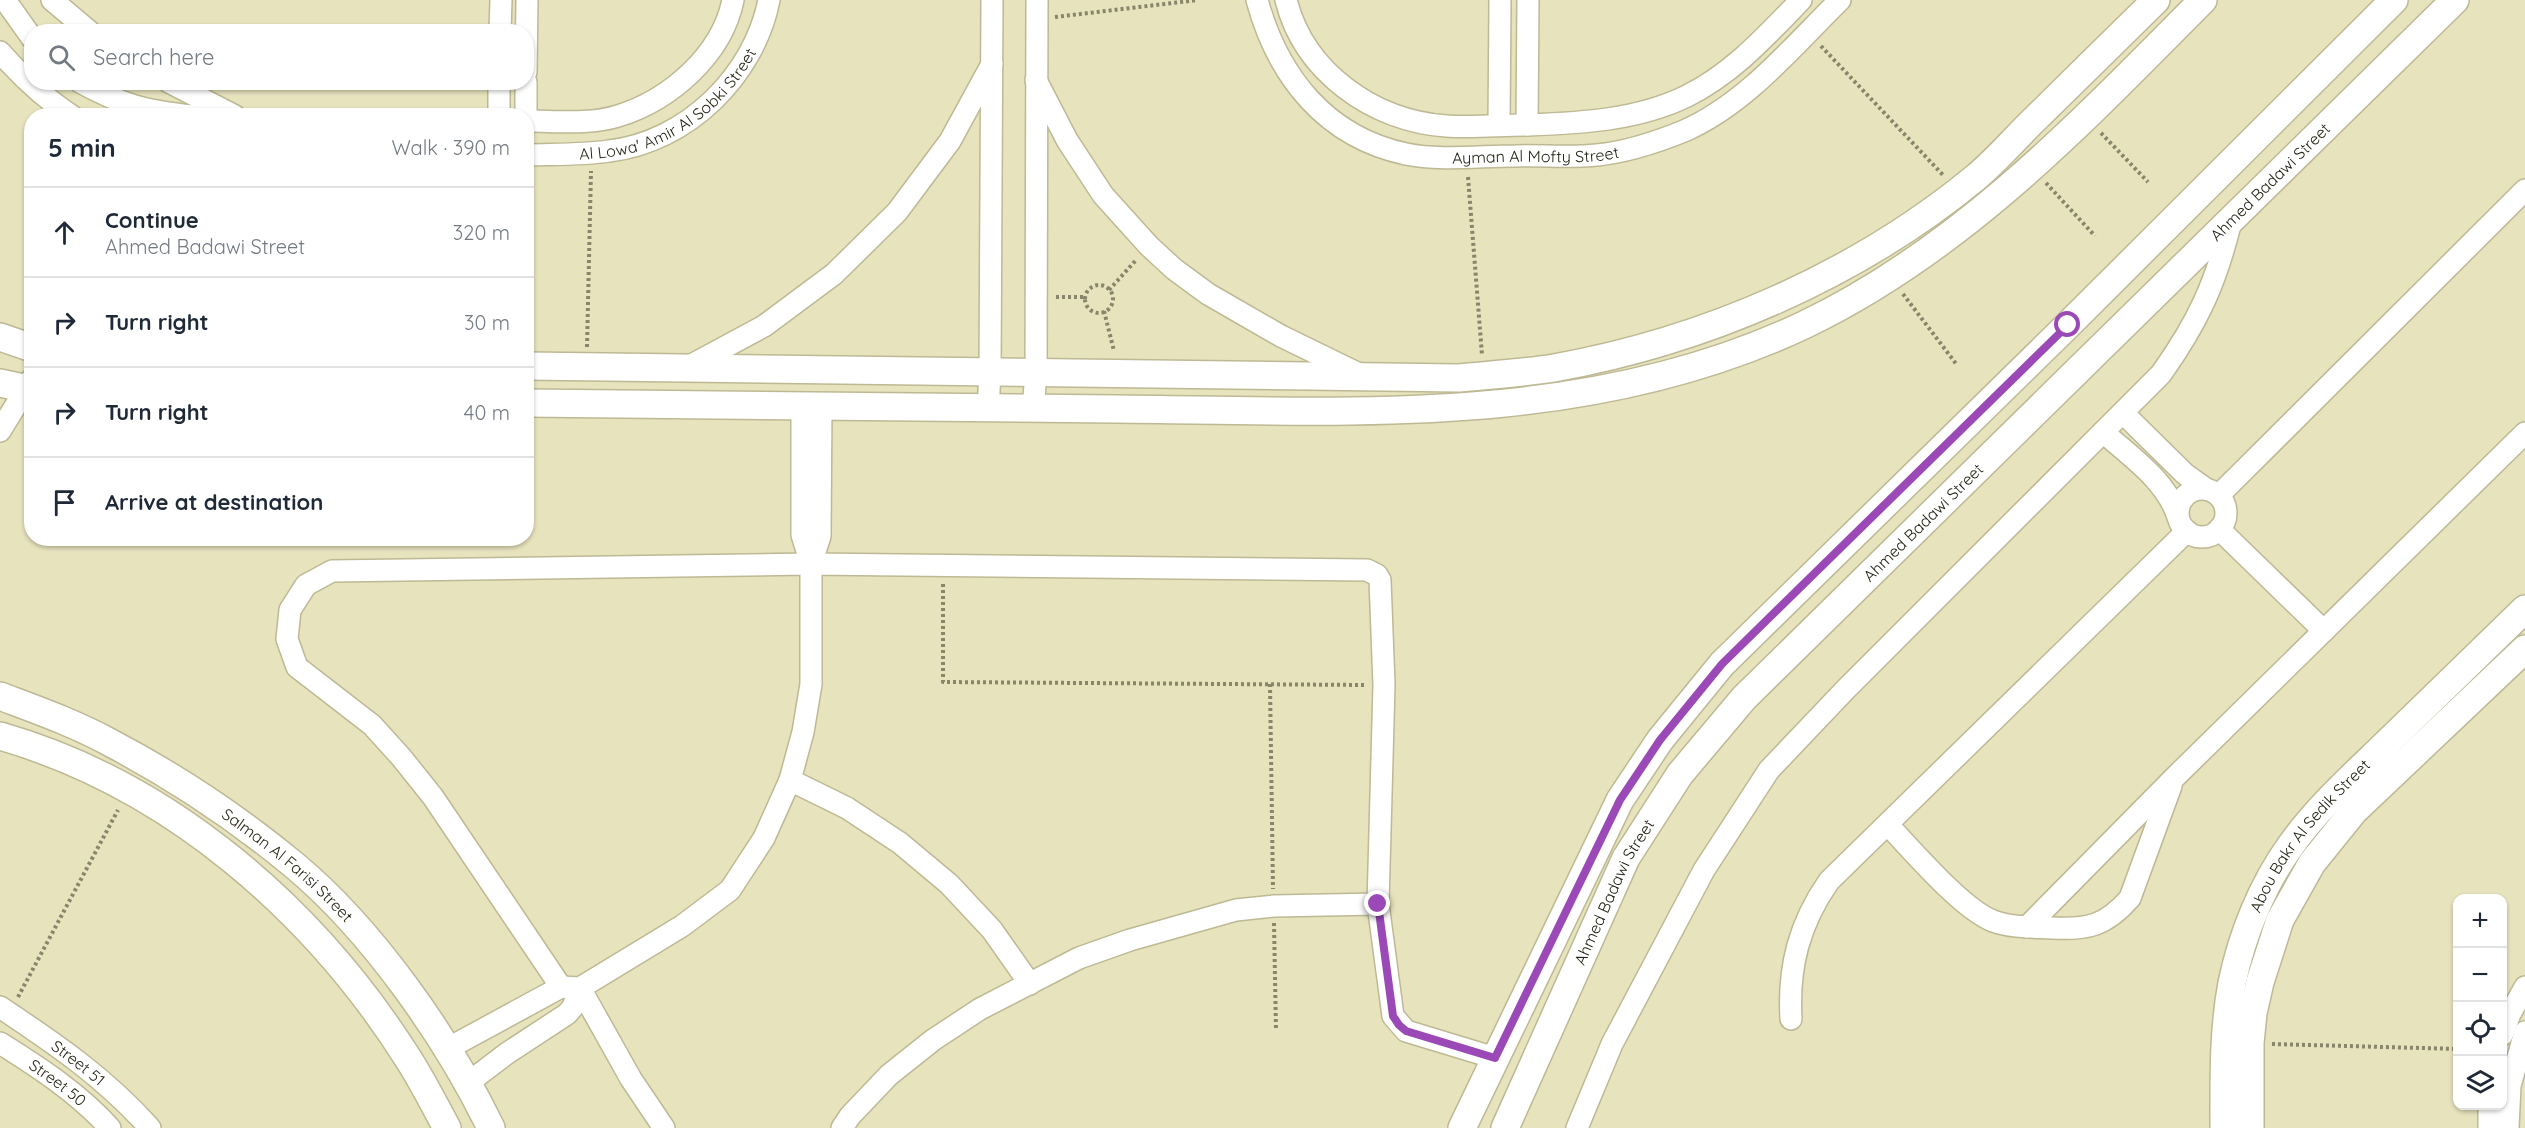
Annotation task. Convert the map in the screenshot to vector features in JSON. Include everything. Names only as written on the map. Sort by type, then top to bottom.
[{"type":"street","points":[[5,0],[24,27]]},
{"type":"street","points":[[52,0],[80,24]]},
{"type":"street","points":[[500,24],[501,0]]},
{"type":"street","points":[[527,24],[528,0]]},
{"type":"street","name":"Al Lowa' Amir Al Sobki Street","points":[[534,121],[584,122],[617,116],[648,105],[676,87],[700,64],[719,36],[733,0]]},
{"type":"street","name":"Al Lowa' Amir Al Sobki Street","points":[[534,155],[611,151],[646,142],[679,127],[708,105],[733,79],[753,48],[769,0]]},
{"type":"street","points":[[988,409],[992,0]]},
{"type":"street","name":"Ayman Al Mofty Street","points":[[1257,0],[1265,30],[1285,69],[1312,104],[1340,128],[1373,145],[1408,154],[1466,156],[1597,155],[1642,146],[1686,130],[1726,107],[1762,77],[1840,0]]},
{"type":"street","name":"Ayman Al Mofty Street","points":[[1286,0],[1291,19],[1307,48],[1328,74],[1353,95],[1382,111],[1412,121],[1446,126],[1527,124],[1616,118],[1652,110],[1686,96],[1719,77],[1748,54],[1801,0]]},
{"type":"street","points":[[1499,125],[1500,0]]},
{"type":"street","points":[[1527,124],[1528,0]]},
{"type":"street","points":[[534,366],[1459,378],[1553,368],[1645,347],[1712,325],[1778,299],[1841,267],[1902,230],[1977,176],[2156,0]]},
{"type":"street","points":[[2163,0],[2183,20]]},
{"type":"street","points":[[534,403],[1404,411],[1486,406],[1587,393],[1659,378],[1733,354],[1804,325],[1872,289],[1936,247],[2031,168],[2203,0]]},
{"type":"street","name":"Ahmed Badawi Street","points":[[1462,1128],[1620,800],[1660,740],[1722,664],[2068,325],[2394,0]]},
{"type":"street","name":"Ahmed Badawi Street","points":[[1505,1128],[1626,858],[1680,774],[1744,698],[2455,0]]},
{"type":"street","points":[[1033,409],[1036,374],[1037,10]]},
{"type":"street","points":[[0,52],[24,79]]},
{"type":"street","points":[[686,368],[764,326],[842,266],[897,212],[950,141],[992,64]]},
{"type":"street","points":[[1036,80],[1067,141],[1102,195],[1149,246],[1174,269],[1208,294],[1281,336],[1364,377]]},
{"type":"street","points":[[37,90],[60,108]]},
{"type":"street","points":[[95,90],[115,101],[140,108]]},
{"type":"street","points":[[185,90],[219,108]]},
{"type":"street","points":[[499,108],[500,90]]},
{"type":"street","points":[[526,90],[526,108]]},
{"type":"street","points":[[1791,1019],[1790,997],[1794,954],[1808,915],[1828,882],[1888,825],[2182,524],[2183,498],[2193,490],[2213,492],[2525,190]]},
{"type":"street","points":[[1577,1128],[1612,1044],[1704,870],[1769,770],[1854,681],[2161,374],[2186,339],[2206,302],[2221,262],[2231,221]]},
{"type":"street","points":[[0,337],[24,345]]},
{"type":"street","points":[[0,430],[22,385]]},
{"type":"street","points":[[447,1049],[571,988],[682,926],[730,890],[764,838],[790,780],[803,732],[811,684],[811,564],[802,535],[812,407]]},
{"type":"street","points":[[2103,432],[2161,484],[2182,524],[2199,537],[2219,528],[2226,513],[2225,507],[2213,492],[2185,474],[2123,412]]},
{"type":"street","points":[[2027,927],[2525,433]]},
{"type":"street","points":[[2219,528],[2324,631]]},
{"type":"street","points":[[664,1128],[571,988],[402,757],[372,724],[297,667],[287,639],[290,610],[306,585],[332,571],[811,564],[1372,572],[1380,580],[1384,685],[1378,904],[1393,1016],[1406,1031],[1495,1058]]},
{"type":"street","name":"Abou Bakr Al Sedik Street","points":[[2224,1128],[2227,1012],[2233,980],[2253,916],[2270,878],[2291,844],[2333,796],[2525,609]]},
{"type":"street","name":"Abou Bakr Al Sedik Street","points":[[2250,1128],[2250,1043],[2253,1012],[2260,982],[2280,920],[2312,863],[2354,811],[2525,649]]},
{"type":"street","name":"Salman Al Farisi Street","points":[[0,696],[48,714],[108,741],[183,785],[248,829],[295,866],[339,909],[380,955],[418,1004],[468,1083],[491,1128]]},
{"type":"street","name":"Salman Al Farisi Street","points":[[0,736],[23,742],[101,774],[168,813],[231,858],[288,909],[353,981],[409,1060],[447,1128]]},
{"type":"street","points":[[790,780],[847,808],[900,843],[941,877],[992,930],[1030,984]]},
{"type":"street","points":[[1888,825],[1977,913],[1992,921],[2027,927],[2088,927],[2104,921],[2119,911],[2130,898],[2173,780]]},
{"type":"street","points":[[842,1128],[850,1116],[889,1075],[933,1040],[980,1009],[1079,958],[1130,940],[1236,910],[1274,906],[1378,904]]},
{"type":"street","points":[[2507,1022],[2525,987]]},
{"type":"street","points":[[468,1083],[506,1054],[567,1014],[573,1006],[571,988]]},
{"type":"street","name":"Street 51","points":[[5,1010],[95,1073],[150,1128]]},
{"type":"street","points":[[2508,1128],[2510,1086],[2518,1050],[2525,1032]]},
{"type":"street","name":"Street 50","points":[[0,1043],[43,1070],[75,1095],[110,1128]]},
{"type":"street","points":[[43,1070],[60,1047]]},
{"type":"street","points":[[2489,1110],[2489,1128]]},
{"type":"path","points":[[1037,10],[1198,0]]},
{"type":"path","points":[[1808,32],[1958,191]]},
{"type":"path","points":[[2085,117],[2148,182]]},
{"type":"path","points":[[587,367],[592,152]]},
{"type":"path","points":[[1466,156],[1483,375]]},
{"type":"path","points":[[2031,168],[2095,236]]},
{"type":"path","points":[[1109,290],[1149,246]]},
{"type":"path","points":[[1890,277],[1957,365]]},
{"type":"path","points":[[1095,285],[1106,286],[1112,294],[1111,305],[1104,311],[1091,309],[1085,297],[1090,288],[1095,285]]},
{"type":"path","points":[[1036,296],[1085,297]]},
{"type":"path","points":[[1104,311],[1120,374]]},
{"type":"path","points":[[942,566],[944,682],[1384,685]]},
{"type":"path","points":[[1270,684],[1276,1030]]},
{"type":"path","points":[[5,1010],[129,790]]},
{"type":"path","points":[[2250,1043],[2453,1049]]},
{"type":"route","points":[[1378,904],[1393,1016],[1399,1025],[1406,1031],[1420,1036],[1495,1058],[1620,800],[1660,740],[1722,664],[2068,325]]}]
